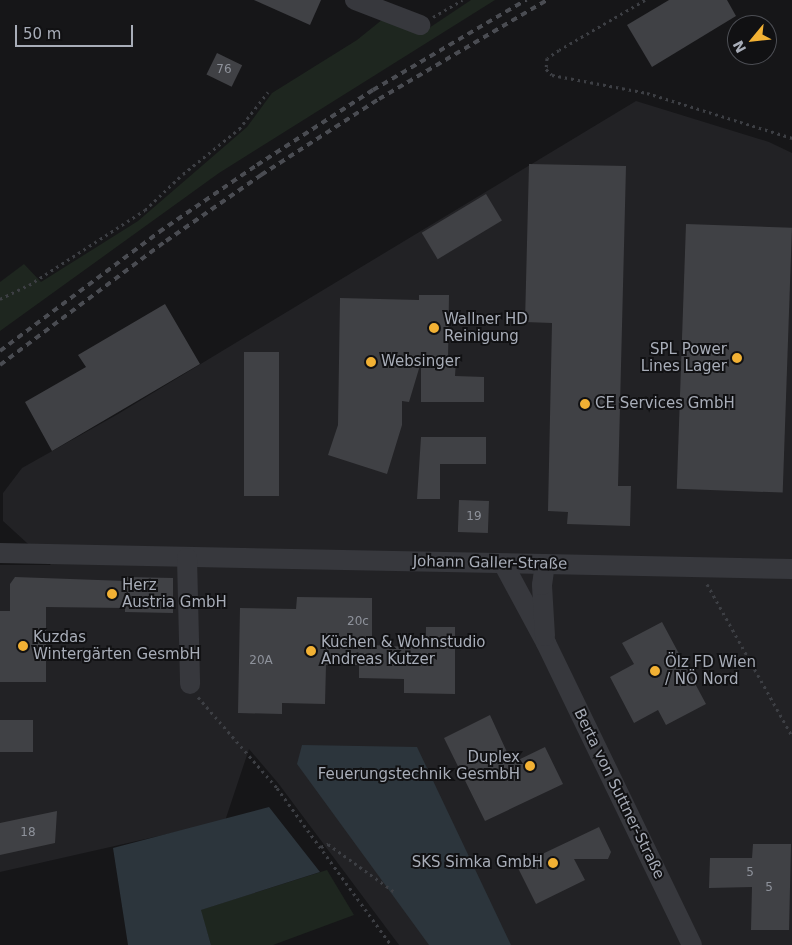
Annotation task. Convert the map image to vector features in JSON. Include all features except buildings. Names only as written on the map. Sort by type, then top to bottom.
[{"type":"street","points":[[355,0],[420,25]]},
{"type":"street","name":"Johann Galler-Straße","points":[[0,553],[504,565],[696,566],[792,569]]},
{"type":"street","points":[[187,558],[190,684]]},
{"type":"street","name":"Berta von Suttner-Straße","points":[[545,564],[542,619],[546,642]]},
{"type":"street","name":"Berta von Suttner-Straße","points":[[504,565],[546,642],[692,945]]},
{"type":"path","points":[[420,25],[462,0]]},
{"type":"path","points":[[645,0],[547,58],[546,69],[552,75],[647,93],[792,138]]},
{"type":"path","points":[[0,299],[29,286],[145,210],[183,174],[239,130],[268,92]]},
{"type":"path","points":[[696,566],[738,636],[792,736]]},
{"type":"path","points":[[190,684],[277,788],[391,945]]},
{"type":"path","points":[[321,847],[328,844],[396,892]]},
{"type":"shaded area","points":[[471,0],[495,0],[219,173],[0,331],[0,282],[24,264],[41,282],[138,221],[247,127],[272,93],[357,40],[383,19],[420,34]]},
{"type":"shaded area","points":[[636,101],[769,142],[792,153],[792,945],[399,945],[278,783],[249,749],[225,821],[0,872],[0,565],[51,565],[3,521],[3,493],[22,468],[118,414]]},
{"type":"shaded area","points":[[302,745],[417,747],[511,945],[429,945],[297,764]]},
{"type":"shaded area","points":[[269,807],[320,872],[201,910],[211,945],[128,945],[113,848]]},
{"type":"shaded area","points":[[327,870],[354,915],[273,945],[211,945],[200,910]]},
{"type":"railway","points":[[0,351],[159,232],[257,165],[373,90],[526,0]]},
{"type":"railway","points":[[0,365],[166,241],[261,175],[379,99],[547,0]]},
{"type":"place","name":"Wallner HD Reinigung","points":[[434,328]]},
{"type":"place","name":"SPL Power Lines Lager","points":[[737,358]]},
{"type":"place","name":"Websinger","points":[[371,362]]},
{"type":"place","name":"CE Services GmbH","points":[[585,404]]},
{"type":"place","name":"Herz Austria GmbH","points":[[112,594]]},
{"type":"place","name":"Kuzdas Wintergärten GesmbH","points":[[23,646]]},
{"type":"place","name":"Küchen & Wohnstudio Andreas Kutzer","points":[[311,651]]},
{"type":"place","name":"Ölz FD Wien / NÖ Nord","points":[[655,671]]},
{"type":"place","name":"Duplex Feuerungstechnik GesmbH","points":[[530,766]]},
{"type":"place","name":"SKS Simka GmbH","points":[[553,863]]}]
